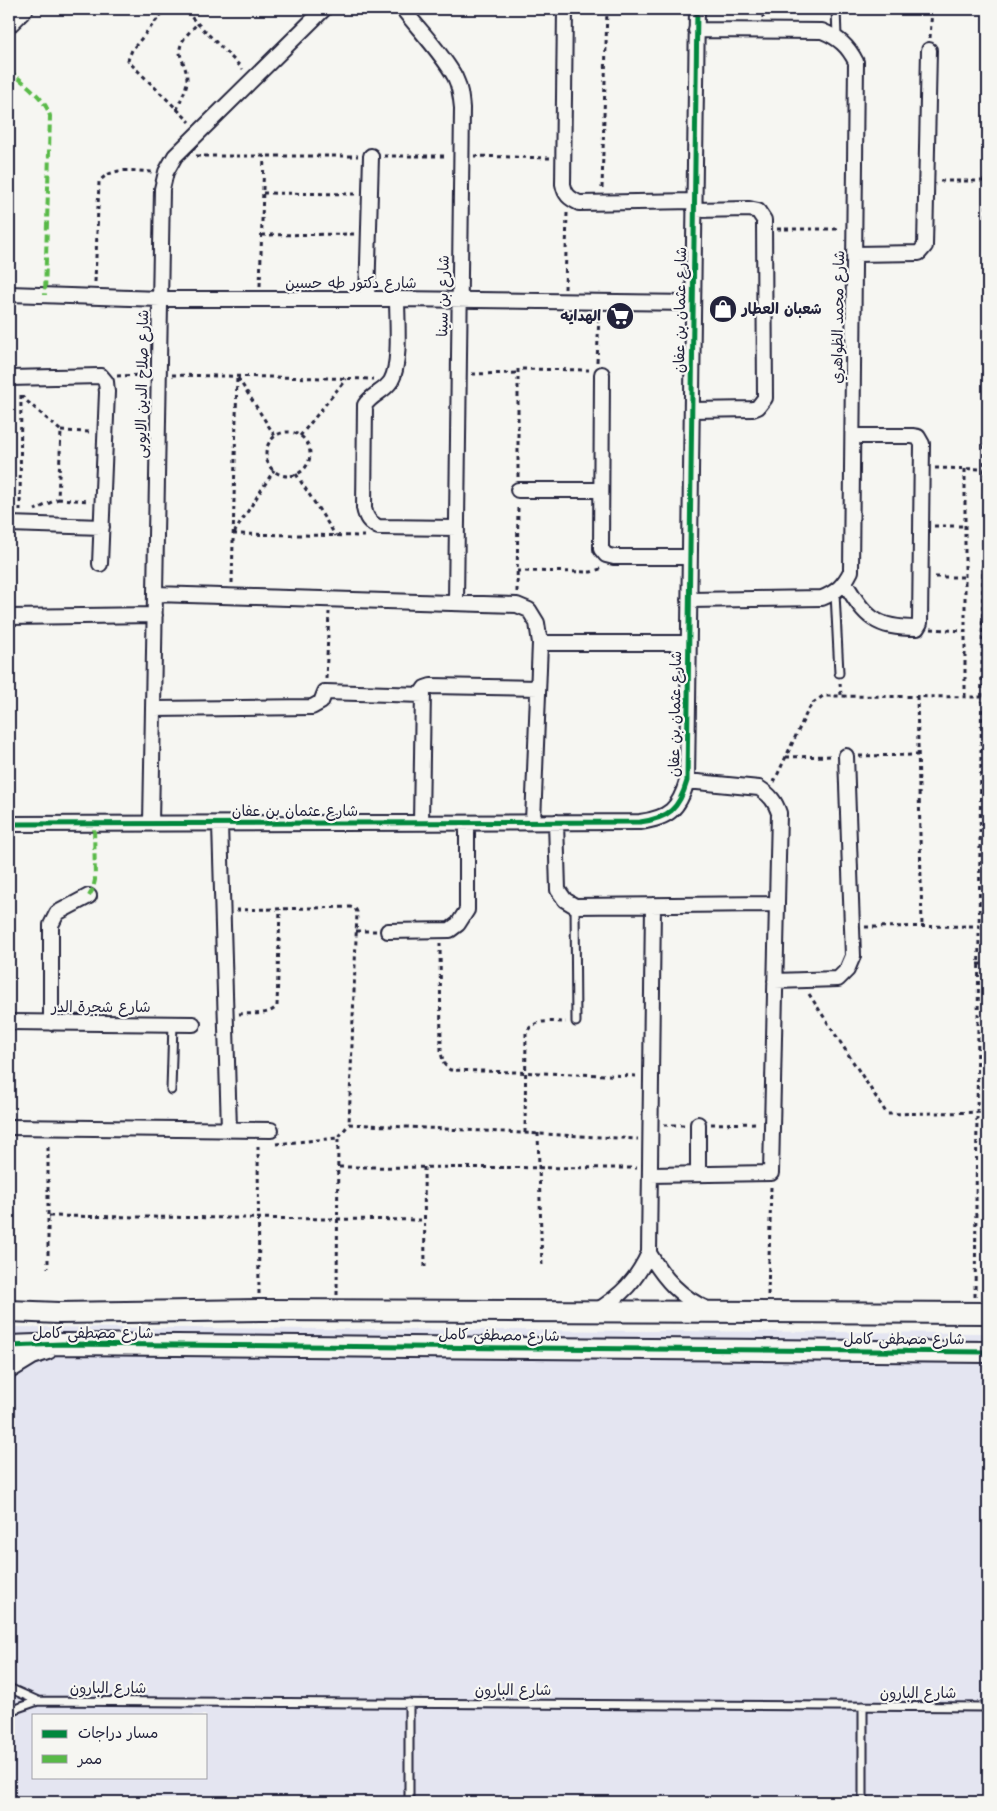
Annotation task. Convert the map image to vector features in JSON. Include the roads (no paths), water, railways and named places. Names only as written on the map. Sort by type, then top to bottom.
[{"type":"street","points":[[9,26],[26,9]]},
{"type":"street","name":"شارع صلاح الدين الايوبى","points":[[151,824],[162,189],[166,172],[174,156],[324,9]]},
{"type":"street","name":"شارع بن سينا","points":[[403,9],[448,66],[456,79],[461,93],[456,603]]},
{"type":"street","points":[[565,9],[563,184],[564,191],[568,197],[579,203],[602,202],[749,209],[758,212],[764,220],[765,398],[758,407],[752,409],[692,410]]},
{"type":"street","name":"شارع عثمان بن عفان","points":[[9,824],[640,822],[657,820],[672,811],[682,797],[687,780],[697,9]]},
{"type":"street","points":[[696,30],[822,31],[837,37]]},
{"type":"street","name":"شارع محمد الظواهري","points":[[837,37],[845,44],[856,62],[852,571],[840,588]]},
{"type":"street","points":[[854,254],[919,254],[925,246],[929,50]]},
{"type":"street","points":[[367,299],[371,156]]},
{"type":"street","name":"شارع دكتور طه حسين","points":[[9,294],[160,299],[397,299],[693,303]]},
{"type":"street","points":[[397,299],[396,367],[392,380],[385,389],[370,398],[365,405],[365,516],[378,527],[457,528]]},
{"type":"street","points":[[602,374],[601,549],[606,555],[614,557],[690,557]]},
{"type":"street","points":[[15,378],[101,376],[106,382],[100,564]]},
{"type":"street","points":[[689,600],[822,598],[840,588],[867,615],[878,623],[892,627],[917,628],[921,616],[922,444],[918,437],[912,436],[853,436]]},
{"type":"street","points":[[518,490],[601,490]]},
{"type":"street","points":[[16,522],[102,527]]},
{"type":"street","points":[[155,594],[517,605],[529,610],[537,623],[540,643],[533,822]]},
{"type":"street","points":[[9,617],[155,615]]},
{"type":"street","points":[[540,643],[689,643]]},
{"type":"street","points":[[421,823],[423,695],[425,688],[431,686],[538,688]]},
{"type":"street","points":[[153,710],[312,707],[321,702],[325,692],[423,695]]},
{"type":"street","points":[[775,981],[838,979],[848,970],[852,956],[852,927],[846,756]]},
{"type":"street","points":[[650,1171],[698,1174],[771,1174],[779,813],[776,803],[769,794],[759,788],[687,780]]},
{"type":"street","points":[[556,822],[558,890],[565,900],[575,906],[777,904]]},
{"type":"street","points":[[388,931],[450,930],[458,924],[466,910],[467,823]]},
{"type":"street","points":[[220,824],[229,1129]]},
{"type":"street","points":[[52,1023],[51,925],[56,913],[89,896]]},
{"type":"street","points":[[595,1312],[614,1300],[629,1287],[641,1271],[650,1253],[653,904]]},
{"type":"street","name":"شارع شجرة الدر","points":[[9,1022],[193,1024]]},
{"type":"street","points":[[698,1124],[698,1174]]},
{"type":"street","points":[[9,1127],[271,1130]]},
{"type":"street","points":[[650,1253],[658,1269],[682,1295],[714,1312]]},
{"type":"street","name":"شارع مصطفى كامل","points":[[9,1311],[337,1310],[981,1313]]},
{"type":"street","points":[[36,1312],[29,1315],[24,1321],[22,1328],[24,1336],[29,1342],[36,1345]]},
{"type":"street","points":[[9,1368],[32,1354],[62,1344]]},
{"type":"street","name":"شارع مصطفى كامل","points":[[9,1346],[62,1344],[988,1352]]},
{"type":"lane","points":[[836,9],[837,37]]},
{"type":"lane","points":[[839,673],[840,588]]},
{"type":"lane","points":[[575,906],[576,1022]]},
{"type":"lane","points":[[172,1090],[173,1023]]},
{"type":"lane","name":"شارع البارون","points":[[9,1688],[38,1701]]},
{"type":"lane","name":"شارع البارون","points":[[9,1711],[38,1701],[988,1707]]},
{"type":"lane","points":[[408,1802],[409,1703]]},
{"type":"lane","points":[[863,1706],[863,1802]]},
{"type":"place","name":"شعبان العطار","points":[[723,309]]},
{"type":"place","name":"الهدايه","points":[[620,316]]}]
